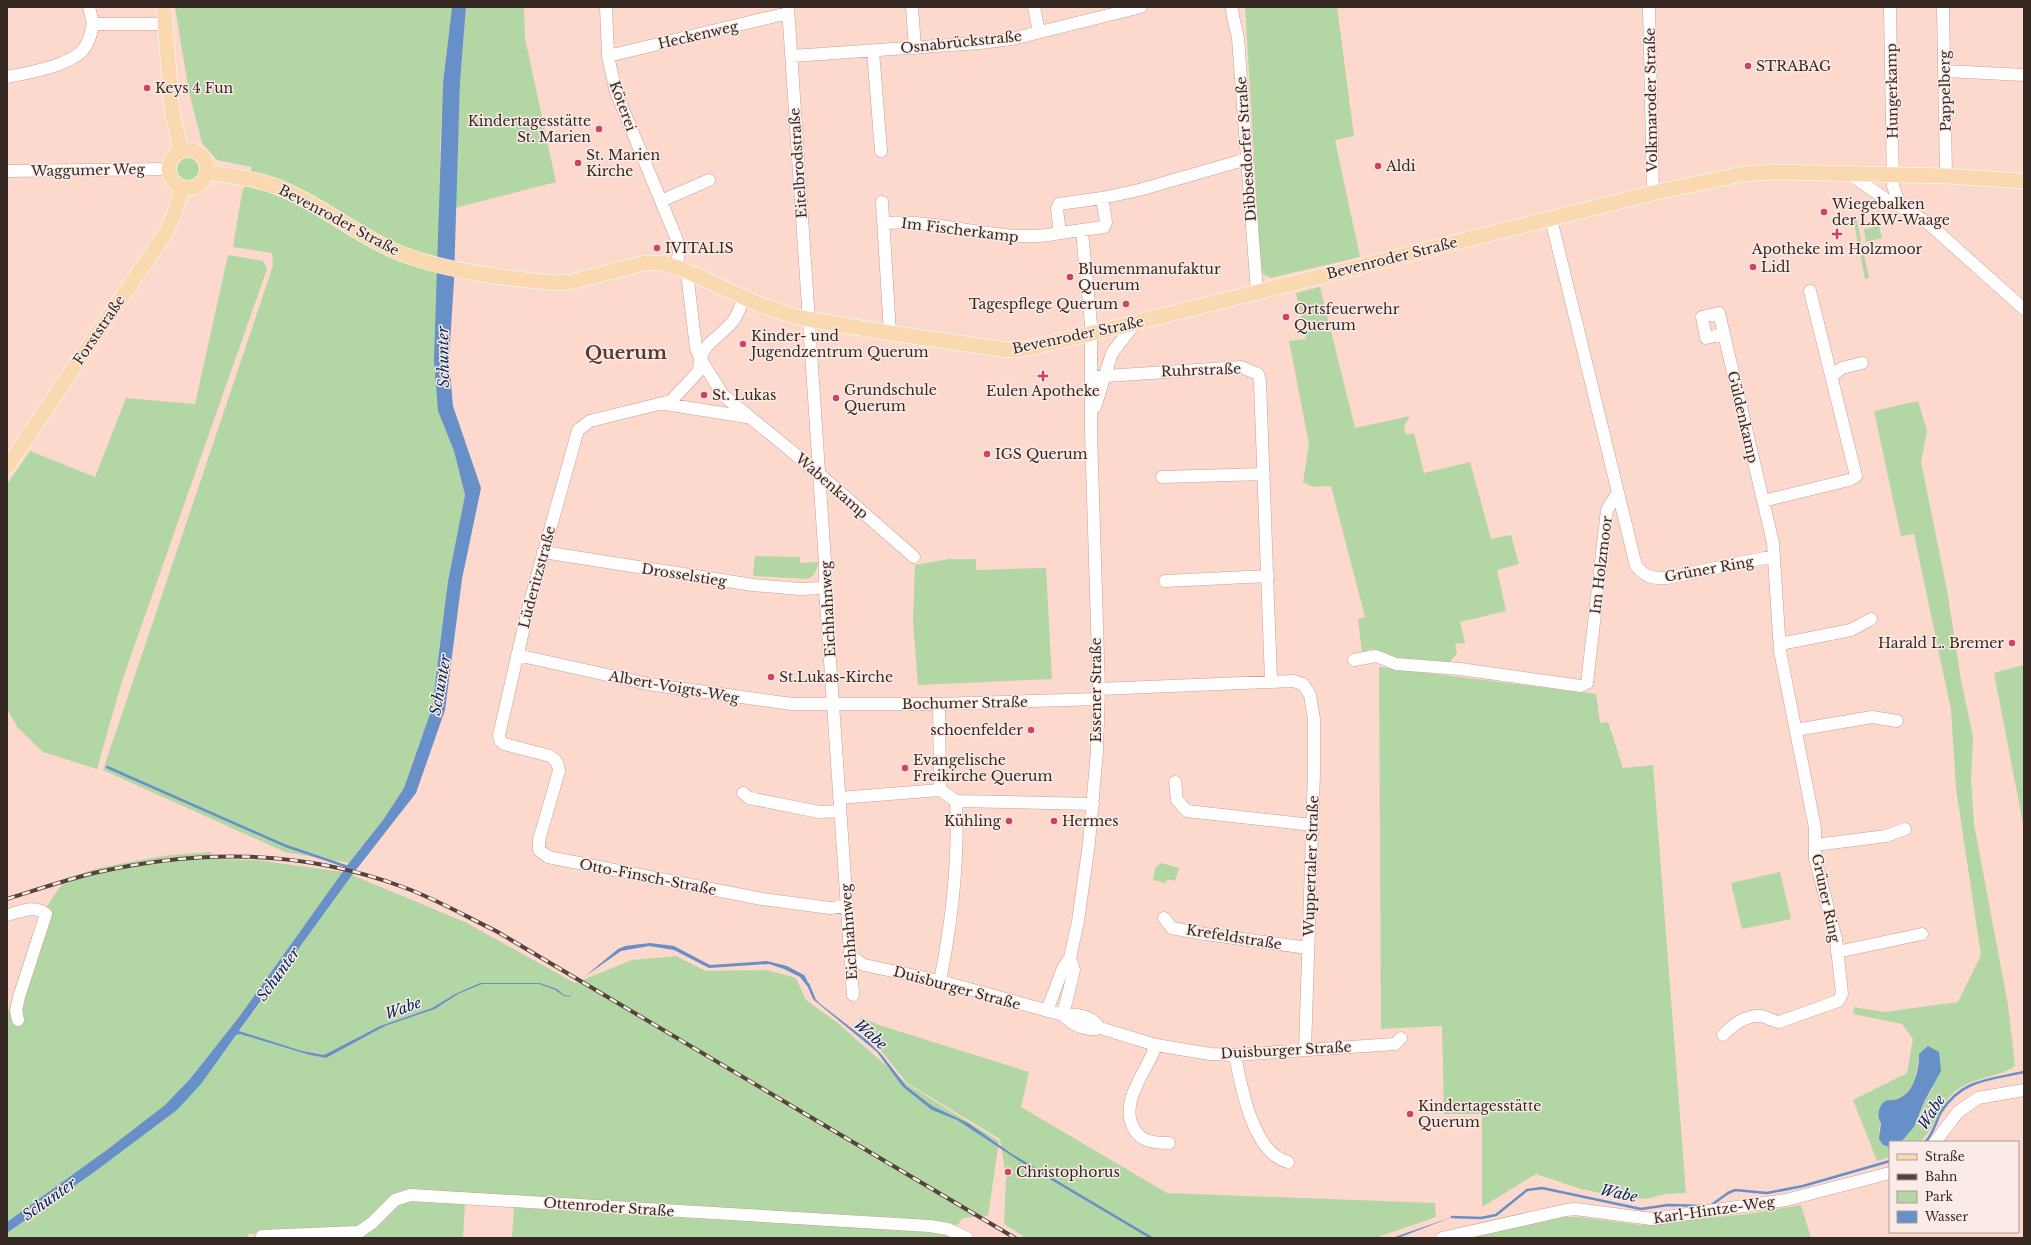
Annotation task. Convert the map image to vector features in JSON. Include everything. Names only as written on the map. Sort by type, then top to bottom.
[{"type":"main road","points":[[164,7],[172,112],[181,150]]},
{"type":"main road","points":[[181,150],[191,150],[200,154],[206,161],[207,172],[205,179],[199,185],[191,188],[182,188],[174,182],[168,169],[172,158],[181,150]]},
{"type":"main road","name":"Bevenroder Straße","points":[[207,172],[252,179],[274,185],[318,207],[349,227],[396,252],[434,264],[554,283],[571,282],[645,263],[662,264],[676,267],[691,273],[771,309],[808,320],[1008,350],[1025,349],[1134,323],[1654,193],[1742,174],[1773,172],[1848,173],[2024,180]]},
{"type":"main road","name":"Forststraße","points":[[7,467],[166,232],[174,218],[182,188]]},
{"type":"street","points":[[7,78],[55,66],[82,51],[89,40],[93,24],[89,7]]},
{"type":"street","name":"Köterei","points":[[606,7],[608,56],[616,92],[679,247],[679,260],[676,267]]},
{"type":"street","points":[[912,7],[915,48]]},
{"type":"street","points":[[1034,7],[1039,32]]},
{"type":"street","name":"Osnabrückstraße","points":[[792,56],[915,48],[1012,39],[1141,7]]},
{"type":"street","points":[[1223,7],[1232,12]]},
{"type":"street","name":"Volkmaroder Straße","points":[[1649,7],[1654,193]]},
{"type":"street","name":"Hungerkamp","points":[[1888,175],[1890,7]]},
{"type":"street","name":"Pappelberg","points":[[1943,7],[1946,176]]},
{"type":"street","name":"Heckenweg","points":[[608,56],[788,10]]},
{"type":"street","name":"Eitelbrodstraße","points":[[788,10],[808,320]]},
{"type":"street","name":"Dibbesdorfer Straße","points":[[1232,12],[1238,38],[1257,292]]},
{"type":"street","points":[[93,24],[166,24]]},
{"type":"street","points":[[873,51],[882,150]]},
{"type":"street","points":[[1945,71],[2024,75]]},
{"type":"street","points":[[1060,233],[1057,209],[1059,204],[1102,198],[1169,183],[1247,159]]},
{"type":"street","name":"Waggumer Weg","points":[[7,171],[168,169]]},
{"type":"street","points":[[1848,173],[1887,200],[1906,209],[1929,224],[2024,309]]},
{"type":"street","points":[[1887,200],[1879,185],[1888,175],[1894,191],[1906,209]]},
{"type":"street","points":[[661,201],[709,180]]},
{"type":"street","name":"Im Fischerkamp","points":[[884,223],[916,223],[1013,238],[1082,232],[1104,227],[1106,222],[1102,198]]},
{"type":"street","points":[[882,202],[890,333]]},
{"type":"street","points":[[1551,219],[1618,494]]},
{"type":"street","points":[[1082,232],[1091,333]]},
{"type":"street","name":"Wabenkamp","points":[[691,273],[688,281],[696,348],[700,358],[723,395],[818,473],[914,557]]},
{"type":"street","points":[[1763,501],[1849,480],[1856,476],[1810,291]]},
{"type":"street","points":[[665,404],[671,402],[699,371],[700,358],[704,350],[734,320],[744,298]]},
{"type":"street","name":"Eichhahnweg","points":[[808,320],[825,562],[825,588],[832,705],[852,957],[853,995]]},
{"type":"street","name":"Essener Straße","points":[[1091,420],[1104,375],[1114,348],[1134,323]]},
{"type":"street","name":"Essener Straße","points":[[1048,1011],[1063,968],[1070,958],[1084,883],[1093,804],[1098,694],[1091,420],[1091,333]]},
{"type":"street","name":"Güldenkamp","points":[[1724,334],[1763,501],[1774,556]]},
{"type":"street","points":[[1832,375],[1842,368],[1862,363]]},
{"type":"street","name":"Ruhrstraße","points":[[1091,377],[1242,367],[1252,370],[1258,374],[1260,382],[1264,474],[1271,681]]},
{"type":"street","points":[[665,404],[748,417]]},
{"type":"street","name":"Lüderitzstraße","points":[[558,764],[550,756],[504,744],[500,740],[500,728],[516,655],[575,436],[580,427],[590,421],[665,404]]},
{"type":"street","points":[[1162,477],[1264,474]]},
{"type":"street","name":"Grüner Ring","points":[[1618,494],[1636,566],[1642,574],[1650,577],[1667,578],[1774,556],[1780,644],[1815,828],[1816,858],[1837,952],[1842,994],[1838,1001],[1779,1022],[1772,1021],[1762,1016],[1739,1020],[1723,1035]]},
{"type":"street","name":"Im Holzmoor","points":[[1354,660],[1376,656],[1396,664],[1460,669],[1581,686],[1587,683],[1607,510],[1618,494]]},
{"type":"street","name":"Drosselstieg","points":[[543,552],[753,586],[800,589],[825,588]]},
{"type":"street","points":[[1165,581],[1268,576]]},
{"type":"street","points":[[1780,644],[1851,630],[1871,619]]},
{"type":"street","name":"Albert-Voigts-Weg","points":[[516,655],[609,676],[690,691],[792,704],[832,705]]},
{"type":"street","name":"Bochumer Straße","points":[[832,705],[939,704],[1271,681],[1293,681],[1303,684]]},
{"type":"street","name":"Wuppertaler Straße","points":[[1303,684],[1310,695],[1313,710],[1314,751],[1305,1050]]},
{"type":"street","points":[[939,704],[940,790]]},
{"type":"street","points":[[1796,730],[1872,717],[1897,721]]},
{"type":"street","name":"Otto-Finsch-Straße","points":[[558,764],[559,771],[539,840],[539,850],[548,857],[749,897],[830,908],[847,906]]},
{"type":"street","points":[[1175,782],[1177,800],[1187,811],[1312,825]]},
{"type":"street","points":[[839,798],[940,790],[956,801],[1093,804]]},
{"type":"street","points":[[743,793],[749,798],[818,812],[840,811]]},
{"type":"street","points":[[940,981],[954,902],[957,853],[956,801]]},
{"type":"street","name":"Grüner Ring","points":[[1815,845],[1886,836],[1905,829]]},
{"type":"street","points":[[7,915],[31,908],[37,909],[46,914],[19,998],[16,1010],[18,1020]]},
{"type":"street","name":"Krefeldstraße","points":[[1164,918],[1172,928],[1308,948]]},
{"type":"street","name":"Grüner Ring","points":[[1837,952],[1922,934]]},
{"type":"street","name":"Duisburger Straße","points":[[852,957],[864,964],[940,981],[1063,1015],[1069,1022],[1092,1030],[1100,1028],[1156,1045],[1210,1054],[1235,1055],[1395,1044],[1401,1038]]},
{"type":"street","name":"Essener Straße","points":[[1063,1015],[1074,970],[1070,958]]},
{"type":"street","points":[[1156,1045],[1152,1058],[1132,1097],[1130,1118],[1132,1126],[1140,1137],[1158,1143],[1169,1143]]},
{"type":"street","points":[[1235,1055],[1247,1104],[1261,1138],[1278,1159],[1288,1162]]},
{"type":"street","points":[[1936,1141],[1958,1112],[1978,1098],[2024,1090]]},
{"type":"street","name":"Karl-Hintze-Weg","points":[[1442,1238],[1575,1209],[1644,1219],[1688,1215],[1786,1200],[1889,1173]]},
{"type":"street","name":"Ottenroder Straße","points":[[262,1236],[363,1231],[395,1200],[410,1195],[930,1226],[948,1230],[967,1238]]},
{"type":"green space","points":[[175,7],[452,7],[443,83],[440,149],[438,411],[454,451],[465,495],[448,581],[432,708],[404,788],[383,820],[349,863],[285,852],[103,770],[273,266],[272,253],[233,247],[242,193],[252,167],[217,160],[202,143],[189,92]]},
{"type":"green space","points":[[466,7],[524,7],[525,38],[556,182],[455,208],[460,82]]},
{"type":"green space","points":[[1245,7],[1337,7],[1354,136],[1335,140],[1360,257],[1270,278],[1263,274],[1261,269]]},
{"type":"green space","points":[[188,156],[198,159],[201,169],[198,179],[188,182],[178,179],[175,169],[178,159]]},
{"type":"green space","points":[[1856,217],[1869,278],[1865,279],[1853,218]]},
{"type":"green space","points":[[1879,226],[1882,238],[1866,242],[1864,229]]},
{"type":"green space","points":[[228,255],[263,261],[267,269],[122,681],[97,769],[43,752],[18,728],[7,709],[7,484],[30,451],[95,477],[126,398],[195,404]]},
{"type":"green space","points":[[1320,287],[1355,428],[1410,416],[1404,426],[1406,435],[1414,433],[1424,473],[1470,462],[1491,539],[1511,535],[1519,564],[1497,570],[1506,611],[1460,622],[1465,643],[1455,644],[1457,653],[1448,664],[1403,661],[1372,649],[1362,652],[1358,619],[1365,617],[1331,486],[1313,487],[1303,482],[1309,444],[1289,341],[1306,339],[1296,293]]},
{"type":"green space","points":[[1918,401],[1927,430],[1921,462],[1947,590],[1961,680],[1973,737],[1971,780],[1974,824],[2008,1005],[2015,1066],[1999,1074],[1966,1084],[1958,1089],[1951,1095],[1929,1132],[1921,1141],[1902,1141],[1914,1127],[1924,1102],[1933,1088],[1919,1054],[1915,1081],[1904,1096],[1895,1100],[1881,1123],[1879,1129],[1883,1145],[1889,1147],[1889,1157],[1877,1161],[1853,1100],[1907,1073],[1913,1039],[1902,1024],[1853,1014],[1854,1007],[1884,1012],[1958,1002],[1981,955],[1956,788],[1951,710],[1914,534],[1901,536],[1874,411]]},
{"type":"green space","points":[[755,556],[800,557],[800,563],[818,562],[815,572],[808,579],[753,576]]},
{"type":"green space","points":[[949,559],[976,559],[976,570],[1046,568],[1052,679],[918,685],[913,622],[915,565]]},
{"type":"green space","points":[[2024,665],[2024,829],[1994,673]]},
{"type":"green space","points":[[1379,667],[1596,694],[1600,723],[1608,722],[1623,768],[1653,765],[1686,1193],[1666,1194],[1645,1199],[1622,1197],[1581,1189],[1536,1174],[1482,1207],[1482,1114],[1444,1114],[1442,1026],[1381,1029]]},
{"type":"green space","points":[[210,852],[219,859],[257,860],[343,872],[239,1017],[190,1079],[165,1105],[108,1149],[7,1222],[7,1015],[39,918],[66,878],[99,868],[135,861],[170,855]]},
{"type":"green space","points":[[1161,863],[1179,868],[1175,881],[1167,879],[1166,883],[1153,880],[1155,868]]},
{"type":"green space","points":[[1780,872],[1791,919],[1742,929],[1731,883]]},
{"type":"green space","points":[[352,875],[467,923],[575,983],[632,960],[676,956],[706,971],[767,970],[796,978],[806,1000],[839,1024],[907,1084],[999,1141],[988,1216],[962,1218],[958,1225],[410,1190],[392,1195],[361,1227],[248,1234],[247,1238],[7,1238],[7,1233],[93,1173],[177,1110],[236,1035],[240,1034],[310,1055],[326,1058],[385,1026],[435,1009],[458,994],[481,984],[539,984],[562,993],[557,989],[540,983],[480,983],[455,994],[432,1008],[380,1026],[324,1055],[302,1051],[239,1032]]},
{"type":"green space","points":[[860,1017],[882,1026],[1029,1072],[1021,1107],[1167,1193],[1435,1203],[1436,1217],[1375,1238],[1026,1238],[1004,1224],[1006,1177],[1000,1139],[907,1083],[879,1048],[860,1030]]},
{"type":"green space","points":[[410,1200],[465,1203],[463,1238],[311,1238],[355,1236],[398,1204]]},
{"type":"green space","points":[[1801,1205],[1811,1238],[1466,1238],[1560,1217],[1580,1217],[1641,1225],[1747,1214]]},
{"type":"green space","points":[[514,1206],[938,1232],[956,1238],[512,1238]]},
{"type":"water","name":"Schunter","points":[[452,7],[466,7],[460,82],[454,280],[449,360],[453,406],[481,488],[462,579],[445,710],[416,793],[352,875],[239,1031],[302,1051],[324,1055],[380,1026],[432,1008],[455,994],[480,983],[540,983],[557,989],[564,995],[570,996],[575,990],[570,997],[564,996],[555,990],[539,984],[482,984],[458,994],[435,1009],[385,1026],[326,1058],[310,1055],[240,1034],[236,1035],[201,1084],[177,1110],[93,1173],[7,1233],[7,1222],[108,1149],[165,1105],[190,1079],[239,1017],[349,863],[383,820],[404,788],[432,708],[448,581],[465,495],[454,451],[438,411],[434,360],[443,83]]},
{"type":"water","points":[[650,943],[674,946],[710,965],[767,961],[787,966],[804,975],[812,995],[819,1003],[868,1041],[882,1055],[906,1086],[932,1106],[968,1123],[1012,1154],[1154,1238],[1149,1238],[1021,1162],[957,1120],[932,1110],[903,1087],[877,1052],[814,1000],[808,987],[800,977],[784,969],[769,964],[709,968],[674,950],[649,946],[621,951],[584,977],[618,949],[625,946]]},
{"type":"water","points":[[1928,1046],[1939,1052],[1941,1071],[1924,1102],[1914,1127],[1902,1141],[1889,1141],[1889,1147],[1883,1145],[1879,1139],[1881,1123],[1879,1115],[1880,1107],[1885,1101],[1901,1098],[1911,1088],[1918,1068],[1919,1054]]},
{"type":"water","points":[[1455,1216],[1398,1238],[1392,1238]]},
{"type":"waterway","points":[[107,767],[286,846],[348,867]]},
{"type":"waterway","name":"Wabe","points":[[808,984],[814,998]]},
{"type":"waterway","name":"Wabe","points":[[1926,1141],[1941,1112],[1949,1101],[1958,1093],[1967,1087],[1988,1079],[2024,1072]]},
{"type":"waterway","name":"Wabe","points":[[1710,1206],[1728,1193],[1735,1190],[1767,1193],[1803,1186],[1889,1161]]},
{"type":"waterway","name":"Wabe","points":[[1452,1217],[1481,1218],[1496,1215],[1527,1190],[1542,1188],[1641,1209],[1668,1205],[1703,1206]]},
{"type":"railway","points":[[7,899],[94,873],[133,865],[211,857],[250,857],[326,865],[403,887],[439,902],[496,931],[1015,1238]]},
{"type":"place","name":"STRABAG","points":[[1748,66]]},
{"type":"place","name":"Keys 4 Fun","points":[[147,88]]},
{"type":"place","name":"Kindertagesstätte St. Marien","points":[[599,129]]},
{"type":"place","name":"St. Marien Kirche","points":[[578,163]]},
{"type":"place","name":"Aldi","points":[[1378,166]]},
{"type":"place","name":"Wiegebalken der LKW-Waage","points":[[1824,212]]},
{"type":"place","name":"Apotheke im Holzmoor","points":[[1837,234]]},
{"type":"place","name":"IVITALIS","points":[[657,248]]},
{"type":"place","name":"Lidl","points":[[1753,267]]},
{"type":"place","name":"Blumenmanufaktur Querum","points":[[1070,277]]},
{"type":"place","name":"Tagespflege Querum","points":[[1126,304]]},
{"type":"place","name":"Ortsfeuerwehr Querum","points":[[1286,317]]},
{"type":"place","name":"Kinder- und Jugendzentrum Querum","points":[[743,344]]},
{"type":"place","name":"Eulen Apotheke","points":[[1043,376]]},
{"type":"place","name":"St. Lukas","points":[[704,395]]},
{"type":"place","name":"Grundschule Querum","points":[[836,398]]},
{"type":"place","name":"IGS Querum","points":[[987,454]]},
{"type":"place","name":"Harald L. Bremer","points":[[2012,643]]},
{"type":"place","name":"St.Lukas-Kirche","points":[[771,677]]},
{"type":"place","name":"schoenfelder","points":[[1031,730]]},
{"type":"place","name":"Evangelische Freikirche Querum","points":[[905,768]]},
{"type":"place","name":"Kühling","points":[[1009,821]]},
{"type":"place","name":"Hermes","points":[[1054,821]]},
{"type":"place","name":"Kindertagesstätte Querum","points":[[1410,1114]]},
{"type":"place","name":"Christophorus","points":[[1008,1172]]},
{"type":"district","name":"Querum","points":[[626,353]]}]
